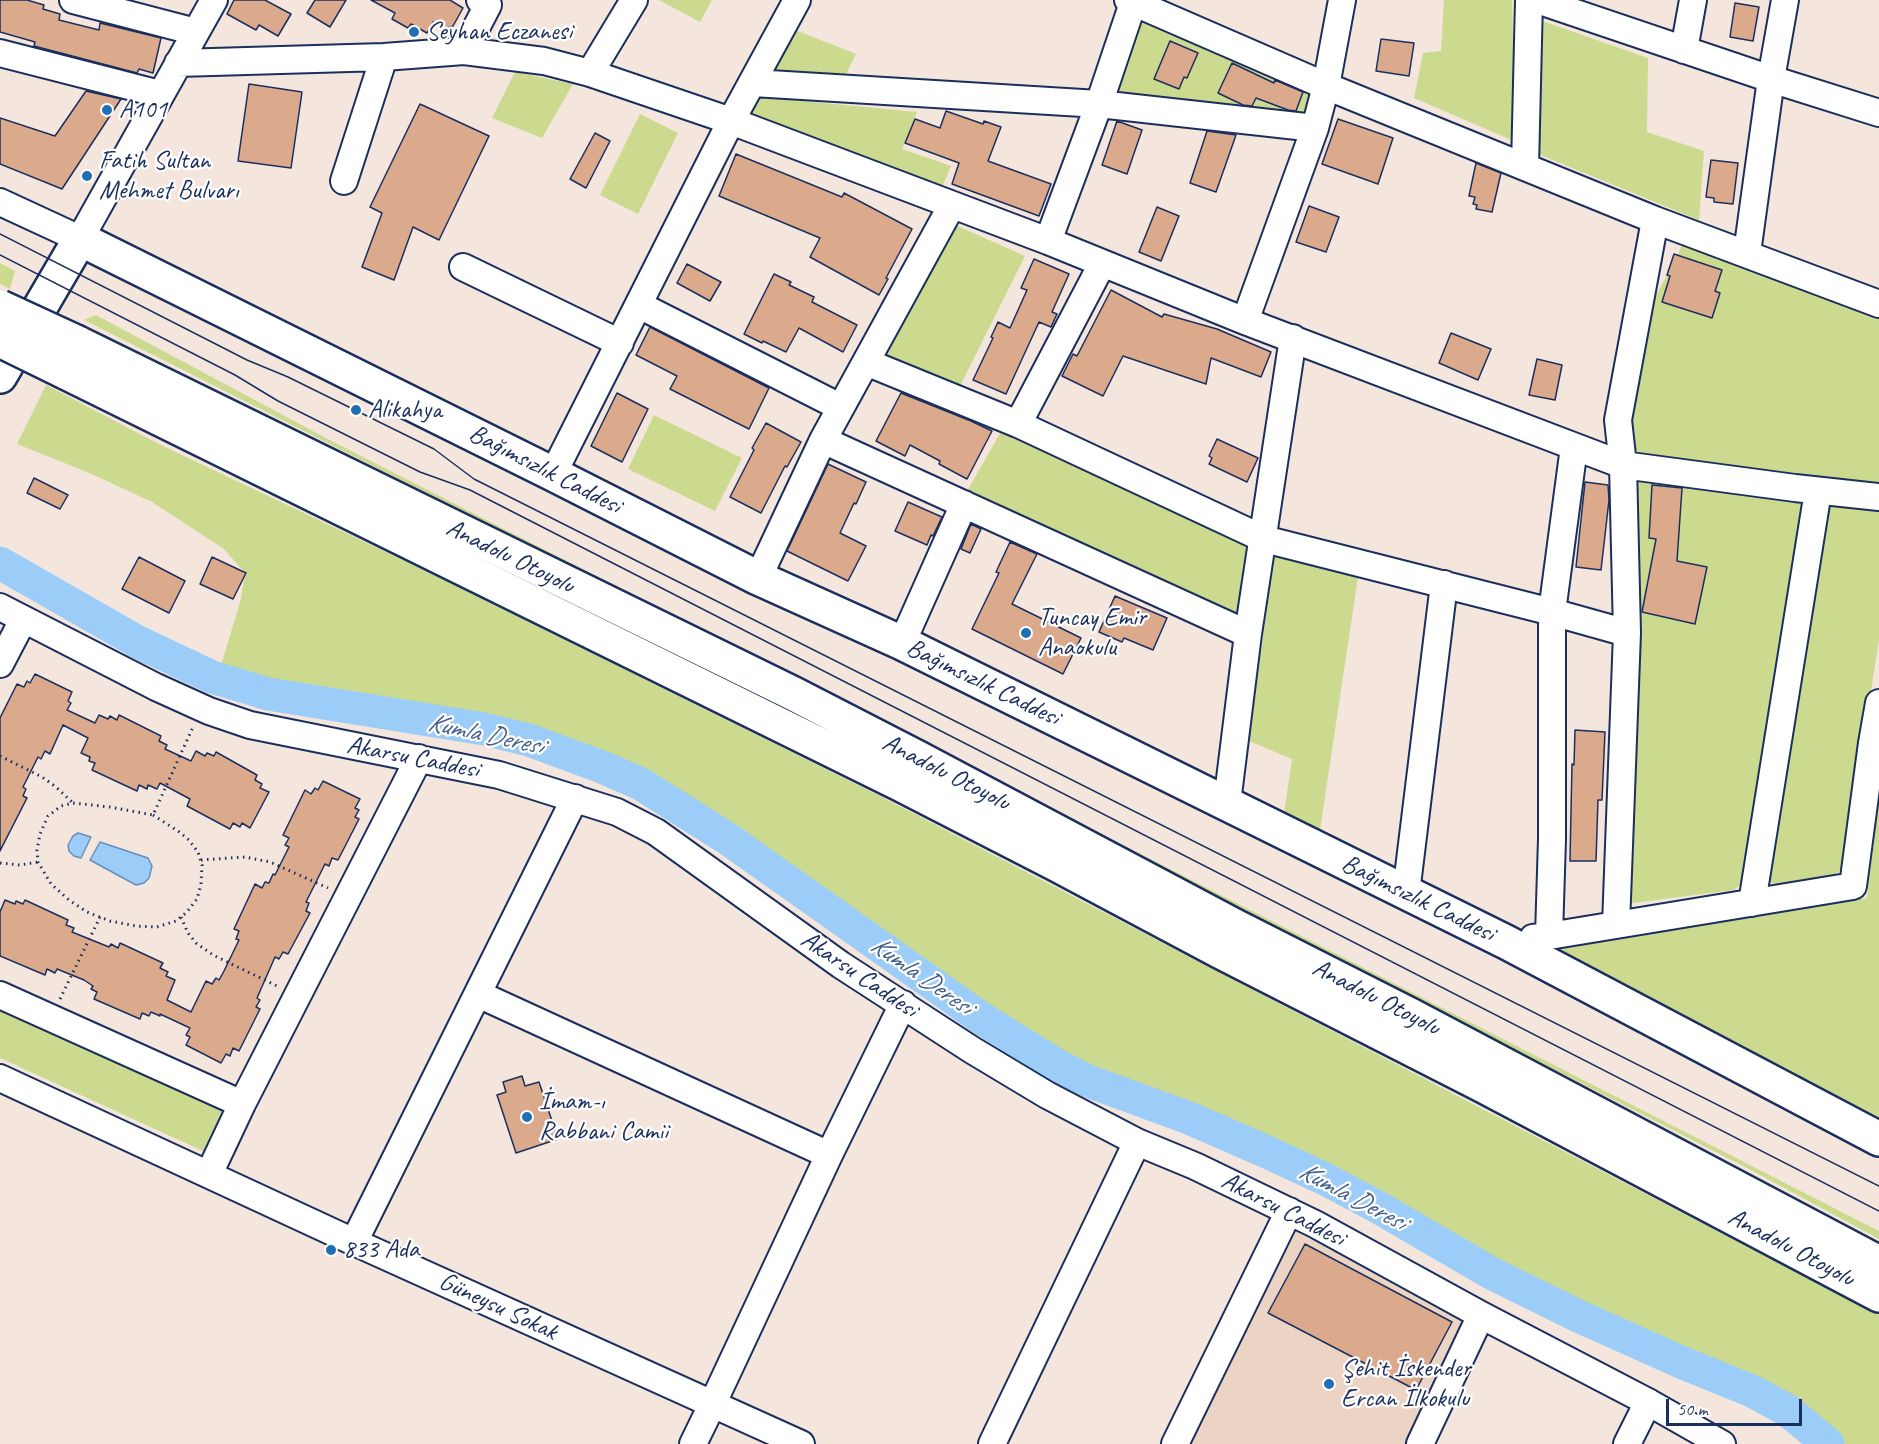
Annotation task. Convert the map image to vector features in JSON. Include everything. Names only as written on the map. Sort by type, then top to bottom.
[{"type":"main road","points":[[0,376],[80,239]]},
{"type":"main road","name":"Bağımsızlık Caddesi","points":[[80,239],[758,578],[902,642],[1506,942],[1879,1139]]},
{"type":"main road","name":"Anadolu Otoyolu","points":[[0,307],[71,358],[1056,864],[1221,952],[1492,1090],[1879,1295]]},
{"type":"main road","name":"Anadolu Otoyolu","points":[[0,340],[71,358],[783,689],[1412,1016],[1879,1263]]},
{"type":"street","points":[[73,0],[196,32]]},
{"type":"street","points":[[0,202],[80,239],[214,0]]},
{"type":"street","points":[[464,51],[488,5],[480,0]]},
{"type":"street","points":[[590,73],[634,0]]},
{"type":"street","points":[[553,474],[731,121],[797,0]]},
{"type":"street","points":[[1245,321],[1315,128],[1326,86],[1342,0]]},
{"type":"street","points":[[1525,167],[1530,0]]},
{"type":"street","points":[[1537,0],[1879,113]]},
{"type":"street","points":[[1684,50],[1693,0]]},
{"type":"street","points":[[1747,253],[1771,79],[1785,0]]},
{"type":"street","points":[[1048,241],[1099,104],[1132,1],[1326,86],[1655,220],[1879,304]]},
{"type":"street","points":[[178,63],[384,57],[464,51],[544,61],[590,73],[731,121],[1048,241],[1245,321],[1623,465],[1879,497]]},
{"type":"street","points":[[0,53],[160,94]]},
{"type":"street","points":[[344,181],[384,57]]},
{"type":"street","points":[[753,83],[1099,104],[1315,128]]},
{"type":"street","points":[[758,578],[840,407],[952,205]]},
{"type":"street","points":[[1616,925],[1627,633],[1623,465],[1618,420],[1655,220]]},
{"type":"street","points":[[1018,424],[1102,264]]},
{"type":"street","points":[[463,267],[620,343]]},
{"type":"street","points":[[639,305],[840,407]]},
{"type":"street","points":[[1227,804],[1248,634],[1293,338]]},
{"type":"street","points":[[866,362],[1018,424],[1264,539],[1627,633]]},
{"type":"street","points":[[823,440],[1248,634]]},
{"type":"street","points":[[1548,936],[1552,839],[1552,612],[1574,447]]},
{"type":"street","points":[[1752,903],[1818,491]]},
{"type":"street","points":[[902,642],[964,504]]},
{"type":"street","points":[[1406,893],[1444,584]]},
{"type":"street","name":"Akarsu Caddesi","points":[[0,607],[156,687],[209,711],[250,725],[500,775],[617,812],[656,832],[841,965],[972,1050],[1047,1095],[1137,1142],[1195,1166],[1289,1211],[1648,1402],[1722,1444]]},
{"type":"street","points":[[0,664],[23,620]]},
{"type":"street","points":[[1506,942],[1853,886],[1879,703]]},
{"type":"street","points":[[209,1174],[242,1104],[419,758]]},
{"type":"street","points":[[354,1242],[575,798]]},
{"type":"street","points":[[478,994],[829,1155]]},
{"type":"street","points":[[0,995],[242,1104]]},
{"type":"street","points":[[693,1444],[903,1004]]},
{"type":"street","name":"Güneysu Sokak","points":[[0,1078],[354,1242],[801,1444]]},
{"type":"street","points":[[992,1444],[1137,1142]]},
{"type":"street","points":[[1175,1444],[1289,1211]]},
{"type":"street","points":[[1420,1444],[1481,1315]]},
{"type":"street","points":[[1627,1444],[1648,1402]]},
{"type":"path","points":[[153,815],[187,739]]},
{"type":"path","points":[[0,756],[42,777],[73,803]]},
{"type":"path","points":[[73,803],[153,815],[189,840],[198,852],[202,865],[197,899],[181,917],[157,927],[110,921],[87,912],[51,884],[38,862],[37,850],[40,834],[48,816],[61,806],[73,803]]},
{"type":"path","points":[[201,860],[245,857],[270,862],[348,898]]},
{"type":"path","points":[[0,862],[20,865],[38,862]]},
{"type":"path","points":[[51,1018],[100,917]]},
{"type":"path","points":[[181,917],[188,933],[196,943],[213,955],[298,995]]},
{"type":"shaded area","name":"Şehit İskender Ercan İlkokulu","points":[[1293,1230],[1469,1323],[1410,1444],[1189,1444]]},
{"type":"green space","points":[[659,0],[712,0],[700,22]]},
{"type":"green space","points":[[1444,0],[1512,0],[1516,142],[1414,98],[1423,53],[1441,51]]},
{"type":"green space","points":[[1141,19],[1317,91],[1307,119],[1111,98]]},
{"type":"green space","points":[[1537,19],[1648,58],[1647,132],[1704,151],[1699,220],[1538,154]]},
{"type":"green space","points":[[795,30],[856,54],[842,82],[769,76]]},
{"type":"green space","points":[[515,72],[573,84],[542,138],[492,118]]},
{"type":"green space","points":[[761,97],[917,112],[902,149],[951,166],[940,192],[749,116]]},
{"type":"green space","points":[[640,114],[678,133],[638,214],[600,195]]},
{"type":"green space","points":[[953,224],[1025,256],[960,386],[884,357]]},
{"type":"green space","points":[[1684,239],[1879,316],[1879,484],[1818,480],[1652,456],[1640,453],[1629,445],[1631,407],[1647,312],[1678,255]]},
{"type":"green space","points":[[0,263],[15,271],[10,289],[0,284]]},
{"type":"green space","points":[[96,315],[324,437],[1879,1231],[1879,1239],[1747,1168],[785,674],[84,320]]},
{"type":"green space","points":[[46,385],[161,445],[426,571],[880,796],[1879,1315],[1879,1444],[1841,1444],[1803,1410],[1751,1376],[1581,1305],[1406,1210],[1287,1152],[1164,1098],[1092,1072],[1053,1053],[659,783],[605,755],[507,723],[260,680],[221,665],[241,599],[245,573],[224,549],[152,502],[87,472],[17,444]]},
{"type":"green space","points":[[654,415],[742,458],[715,511],[628,469]]},
{"type":"green space","points":[[1002,430],[1253,550],[1241,624],[965,495]]},
{"type":"green space","points":[[1637,479],[1805,497],[1743,883],[1734,890],[1633,903],[1625,901],[1637,657]]},
{"type":"green space","points":[[1834,503],[1879,508],[1879,640],[1843,867],[1833,876],[1783,885],[1767,882],[1827,508]]},
{"type":"green space","points":[[1274,555],[1358,577],[1320,830],[1284,814],[1292,759],[1249,741]]},
{"type":"green space","points":[[1879,800],[1879,1121],[1547,948],[1867,898]]},
{"type":"green space","points":[[0,1008],[222,1110],[203,1151],[0,1058]]},
{"type":"water","points":[[78,833],[91,837],[81,858],[69,851],[68,845],[73,836]]},
{"type":"water","points":[[100,842],[148,858],[152,866],[149,878],[144,883],[136,885],[90,860]]},
{"type":"building","points":[[0,0],[27,0],[44,5],[43,9],[60,14],[59,20],[99,30],[100,23],[161,38],[153,73],[139,69],[137,73],[34,46],[35,42],[0,32]]},
{"type":"building","points":[[234,0],[265,0],[291,14],[278,36],[259,25],[256,30],[227,14]]},
{"type":"building","points":[[315,0],[346,0],[330,27],[307,13]]},
{"type":"building","points":[[371,0],[450,0],[463,8],[453,26],[445,29],[433,22],[427,33],[411,24],[408,28],[392,19],[395,13]]},
{"type":"building","points":[[1735,3],[1759,7],[1753,41],[1730,37]]},
{"type":"building","points":[[1381,39],[1414,43],[1409,76],[1376,71]]},
{"type":"building","points":[[1170,41],[1198,53],[1187,78],[1184,77],[1179,89],[1154,79]]},
{"type":"building","points":[[1232,63],[1274,83],[1275,80],[1303,92],[1296,111],[1256,98],[1252,106],[1243,105],[1218,93]]},
{"type":"building","points":[[249,84],[302,92],[291,168],[238,161]]},
{"type":"building","points":[[86,91],[121,99],[62,189],[0,164],[0,118],[55,136]]},
{"type":"building","points":[[420,104],[489,136],[439,240],[413,227],[394,280],[362,267],[382,213],[370,207]]},
{"type":"building","points":[[946,111],[983,124],[984,121],[1001,127],[988,161],[1051,184],[1039,216],[952,184],[959,163],[905,143],[915,119],[940,128]]},
{"type":"building","points":[[1338,119],[1393,138],[1378,184],[1322,164]]},
{"type":"building","points":[[1117,121],[1142,130],[1127,174],[1102,165]]},
{"type":"building","points":[[1207,131],[1236,135],[1216,192],[1190,183]]},
{"type":"building","points":[[595,133],[610,141],[586,188],[570,179]]},
{"type":"building","points":[[736,154],[842,197],[844,193],[912,229],[879,295],[810,257],[820,238],[719,196]]},
{"type":"building","points":[[1711,160],[1738,163],[1733,204],[1714,202],[1714,198],[1706,197]]},
{"type":"building","points":[[1476,163],[1501,173],[1492,212],[1476,209],[1477,205],[1473,204],[1475,197],[1469,196]]},
{"type":"building","points":[[1309,206],[1339,217],[1326,252],[1296,242]]},
{"type":"building","points":[[1157,207],[1179,216],[1161,261],[1139,252]]},
{"type":"building","points":[[1674,254],[1722,270],[1715,291],[1720,293],[1712,318],[1662,302]]},
{"type":"building","points":[[1034,259],[1069,274],[1052,312],[1057,314],[1051,327],[1039,322],[1006,394],[973,380],[998,322],[1010,328],[1027,290],[1021,288]]},
{"type":"building","points":[[687,264],[721,282],[710,301],[677,283]]},
{"type":"building","points":[[774,274],[791,282],[789,285],[814,297],[812,302],[857,325],[843,352],[799,328],[786,352],[744,334]]},
{"type":"building","points":[[1111,290],[1162,317],[1164,314],[1217,329],[1271,352],[1261,377],[1211,358],[1206,384],[1123,356],[1103,396],[1062,376],[1073,354],[1077,356]]},
{"type":"building","points":[[650,327],[769,388],[749,429],[670,389],[677,376],[636,355]]},
{"type":"building","points":[[1451,333],[1491,349],[1478,380],[1439,363]]},
{"type":"building","points":[[1537,359],[1562,365],[1555,400],[1529,395]]},
{"type":"building","points":[[617,393],[648,409],[622,462],[591,446]]},
{"type":"building","points":[[901,393],[992,431],[967,479],[910,445],[905,456],[876,441]]},
{"type":"building","points":[[766,423],[801,442],[787,467],[785,466],[761,513],[730,497]]},
{"type":"building","points":[[1217,439],[1258,458],[1247,482],[1209,464],[1212,458],[1209,456]]},
{"type":"building","points":[[828,464],[866,482],[840,533],[866,546],[848,581],[787,551]]},
{"type":"building","points":[[34,478],[68,495],[60,509],[27,493]]},
{"type":"building","points":[[1585,482],[1608,485],[1609,500],[1601,570],[1576,567]]},
{"type":"building","points":[[1652,485],[1682,488],[1677,561],[1707,567],[1695,624],[1642,612],[1656,539],[1649,538]]},
{"type":"building","points":[[908,502],[942,517],[927,545],[895,531]]},
{"type":"building","points":[[971,524],[981,529],[970,553],[961,549]]},
{"type":"building","name":"Tuncay Emir Anaokulu","points":[[1010,542],[1037,554],[1012,604],[1081,638],[1063,674],[972,629],[999,573],[996,572]]},
{"type":"building","points":[[139,557],[185,581],[169,613],[122,589]]},
{"type":"building","points":[[212,557],[246,573],[233,599],[200,584]]},
{"type":"building","points":[[1115,596],[1167,618],[1153,650],[1124,638],[1122,642],[1099,632]]},
{"type":"building","points":[[35,674],[72,692],[68,701],[71,703],[67,710],[95,723],[99,715],[108,719],[110,716],[117,720],[119,715],[161,736],[159,741],[167,745],[165,749],[191,761],[196,751],[205,756],[207,753],[214,756],[216,752],[257,775],[255,780],[262,784],[260,788],[269,792],[250,828],[242,823],[240,827],[233,823],[230,829],[187,806],[190,799],[160,783],[157,789],[148,785],[147,789],[139,785],[137,791],[92,770],[95,763],[89,761],[90,757],[81,753],[88,738],[63,725],[50,754],[45,751],[41,759],[38,757],[23,787],[26,789],[23,796],[27,798],[0,851],[0,718],[17,684],[24,687],[27,681],[30,683]]},
{"type":"building","points":[[1575,730],[1605,732],[1602,800],[1598,800],[1596,861],[1570,861]]},
{"type":"building","points":[[323,781],[360,799],[355,808],[359,810],[355,817],[359,819],[338,860],[332,858],[329,866],[325,864],[306,902],[309,903],[306,911],[310,913],[288,954],[283,952],[279,959],[275,957],[257,998],[260,1000],[256,1007],[260,1009],[239,1051],[233,1048],[230,1056],[226,1054],[221,1063],[186,1045],[190,1037],[186,1035],[190,1028],[151,1012],[149,1016],[142,1013],[140,1019],[94,999],[97,992],[91,989],[93,986],[84,980],[57,969],[55,973],[47,969],[45,975],[0,956],[0,912],[5,900],[23,904],[25,900],[68,920],[66,925],[74,928],[72,932],[109,947],[111,944],[118,948],[120,943],[163,963],[160,968],[168,972],[166,976],[175,980],[167,1000],[191,1012],[206,981],[212,984],[216,978],[219,980],[224,971],[239,940],[236,939],[239,931],[234,929],[255,884],[262,888],[265,882],[269,883],[273,874],[275,875],[289,847],[285,845],[289,838],[283,835],[305,790],[311,794],[315,788],[318,790]]},
{"type":"building","name":"İmam-ı Rabbani Camii","points":[[522,1076],[525,1086],[539,1082],[558,1139],[516,1153],[497,1095],[506,1092],[503,1082]]},
{"type":"building","points":[[1305,1244],[1452,1322],[1416,1390],[1268,1313]]},
{"type":"waterway","name":"Kumla Deresi","points":[[0,563],[138,642],[212,677],[268,694],[484,729],[529,740],[641,784],[728,839],[981,1018],[1060,1067],[1088,1081],[1189,1118],[1327,1180],[1491,1273],[1578,1316],[1752,1391],[1787,1410],[1828,1444]]},
{"type":"tram line","points":[[0,234],[247,360],[288,377],[434,449],[474,479],[1879,1186]]},
{"type":"tram line","points":[[0,255],[235,375],[278,401],[420,472],[470,490],[1879,1211]]},
{"type":"place","name":"Seyhan Eczanesi","points":[[414,32]]},
{"type":"place","name":"A101","points":[[107,110]]},
{"type":"place","name":"Fatih Sultan Mehmet Bulvarı","points":[[87,176]]},
{"type":"place","name":"Alikahya","points":[[356,410]]},
{"type":"place","name":"Tuncay Emir Anaokulu","points":[[1026,633]]},
{"type":"place","name":"İmam-ı Rabbani Camii","points":[[527,1117]]},
{"type":"place","name":"833 Ada","points":[[331,1250]]},
{"type":"place","name":"Şehit İskender Ercan İlkokulu","points":[[1329,1384]]}]
